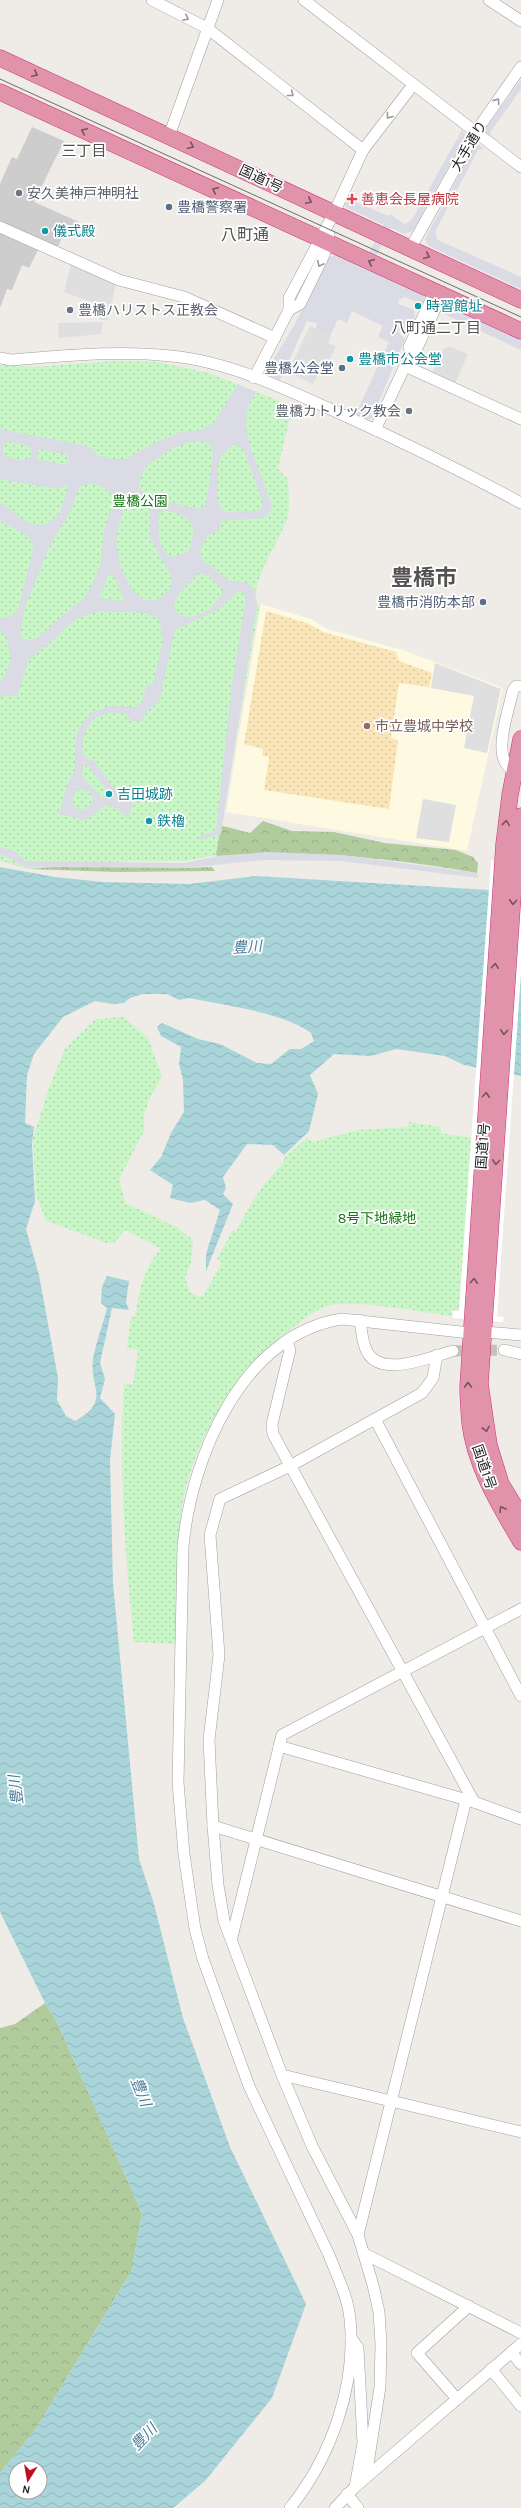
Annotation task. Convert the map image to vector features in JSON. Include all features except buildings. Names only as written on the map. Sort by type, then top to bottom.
[{"type":"highway","name":"国道1号","points":[[0,58],[521,300]]},
{"type":"highway","name":"国道1号","points":[[0,92],[521,331]]},
{"type":"highway","name":"国道1号","points":[[521,740],[514,771],[478,1327],[468,1386],[470,1425],[492,1491],[521,1542]]},
{"type":"highway","name":"国道1号","points":[[509,863],[521,816]]},
{"type":"highway","name":"国道1号","points":[[478,1327],[480,1384],[484,1420],[501,1484],[521,1517]]},
{"type":"street","points":[[152,0],[207,28],[364,150]]},
{"type":"street","points":[[169,136],[218,0]]},
{"type":"street","points":[[304,0],[521,167]]},
{"type":"street","points":[[489,0],[521,21]]},
{"type":"street","name":"大手通り","points":[[410,249],[475,133],[521,67]]},
{"type":"street","points":[[254,378],[290,310],[300,304],[324,255],[323,240],[364,150],[413,85]]},
{"type":"street","points":[[0,228],[119,280],[184,297],[275,338]]},
{"type":"street","points":[[375,430],[404,366],[411,361],[438,292]]},
{"type":"street","points":[[0,358],[11,360],[106,353],[171,356],[218,365],[283,388],[461,471],[521,503]]},
{"type":"street","points":[[404,366],[521,419]]},
{"type":"street","points":[[514,771],[504,764],[500,750],[513,690],[516,686],[521,686]]},
{"type":"street","points":[[290,2508],[317,2466],[340,2412],[346,2390],[350,2338],[349,2311],[337,2275],[249,2086],[203,1959],[190,1901],[178,1782],[183,1547],[186,1518],[201,1460],[229,1405],[258,1365],[308,1327],[322,1322],[342,1318],[478,1327],[521,1335]]},
{"type":"street","points":[[360,1320],[365,1348],[376,1362],[385,1366],[401,1364],[453,1351]]},
{"type":"street","points":[[287,1342],[290,1350],[272,1424],[273,1434],[403,1670],[470,1801],[442,1897],[358,2235]]},
{"type":"street","points":[[504,1350],[521,1354]]},
{"type":"street","points":[[366,2477],[380,2387],[381,2344],[378,2312],[365,2254],[358,2235],[312,2146],[282,2074],[232,1937],[224,1921],[213,1826],[209,1740],[219,1655],[212,1529],[220,1499],[290,1466],[422,1394],[429,1386],[433,1378],[437,1355]]},
{"type":"street","points":[[375,1419],[521,1696]]},
{"type":"street","points":[[232,1937],[282,1735],[521,1609]]},
{"type":"street","points":[[279,1746],[470,1801],[521,1819]]},
{"type":"street","points":[[213,1826],[521,1921]]},
{"type":"street","points":[[282,2074],[521,2132]]},
{"type":"street","points":[[365,2254],[521,2333]]},
{"type":"street","points":[[457,2399],[418,2353],[468,2306]]},
{"type":"street","points":[[350,2338],[358,2348],[363,2443],[351,2491],[358,2508]]},
{"type":"street","points":[[335,2508],[366,2477],[521,2344]]},
{"type":"street","points":[[511,2352],[521,2364]]},
{"type":"street","points":[[491,2369],[521,2406]]},
{"type":"shaded area","points":[[521,80],[521,89],[491,131],[490,136],[485,132],[487,126]]},
{"type":"shaded area","name":"安久美神戸神明社","points":[[32,127],[64,141],[34,202],[79,222],[75,230],[67,227],[56,251],[0,221],[0,184],[12,157],[17,159]]},
{"type":"shaded area","points":[[462,130],[465,135],[464,139],[413,231],[404,234],[391,228],[369,269],[422,294],[426,302],[424,306],[405,297],[398,300],[399,304],[414,310],[415,320],[409,328],[397,331],[405,339],[372,418],[368,419],[356,414],[389,342],[378,337],[383,326],[352,311],[347,323],[338,319],[330,336],[316,329],[317,323],[307,321],[280,380],[267,375],[266,371],[294,326],[325,261],[330,257],[337,255],[362,266],[384,225],[347,208],[344,203],[346,198],[388,216],[390,214],[404,224],[411,221]]},
{"type":"shaded area","points":[[478,144],[484,149],[478,150],[435,232],[438,240],[521,277],[521,289],[429,246],[425,239],[474,147]]},
{"type":"shaded area","name":"安久美神戸神明社","points":[[0,232],[38,250],[29,268],[22,265],[12,290],[7,289],[0,308]]},
{"type":"shaded area","points":[[71,264],[116,283],[108,320],[99,320],[101,314],[96,310],[97,304],[64,292]]},
{"type":"shaded area","points":[[443,305],[521,338],[521,350],[438,311]]},
{"type":"shaded area","points":[[103,322],[101,334],[59,338],[58,323]]},
{"type":"shaded area","points":[[310,326],[331,336],[328,343],[336,346],[323,376],[318,374],[313,384],[288,372]]},
{"type":"shaded area","points":[[448,346],[468,354],[455,384],[432,374],[444,348],[447,349]]},
{"type":"shaded area","points":[[238,384],[256,392],[248,406],[246,429],[250,446],[272,505],[270,513],[264,518],[221,521],[219,530],[207,536],[199,554],[204,561],[228,580],[248,583],[254,589],[257,604],[221,834],[200,840],[199,837],[216,830],[232,684],[246,597],[239,591],[216,611],[175,630],[159,702],[148,710],[142,721],[131,721],[126,714],[111,712],[94,718],[85,732],[82,747],[83,755],[95,762],[121,798],[134,798],[128,819],[116,808],[106,805],[86,820],[59,814],[67,785],[75,770],[76,736],[82,724],[91,713],[110,706],[136,707],[141,704],[147,684],[153,685],[163,640],[161,627],[157,617],[148,613],[99,611],[78,618],[28,661],[18,695],[0,697],[0,681],[6,675],[11,659],[7,638],[0,631],[0,617],[9,618],[18,610],[33,550],[32,542],[28,536],[0,521],[0,502],[25,521],[39,526],[47,524],[60,513],[69,485],[59,489],[0,479],[0,429],[82,445],[91,448],[99,456],[111,459],[126,459],[156,442],[181,432],[201,430],[213,424]],"holes":[[[201,441],[210,444],[213,456],[206,504],[199,509],[148,495],[139,488],[140,480],[146,466],[169,450],[190,442]],[[10,442],[29,446],[32,452],[31,457],[23,460],[6,457],[3,453],[3,445]],[[232,445],[239,446],[245,452],[263,503],[262,508],[257,511],[227,512],[222,509],[217,500],[218,464],[221,456]],[[39,449],[66,454],[69,460],[64,465],[37,459]],[[91,483],[104,487],[114,497],[104,532],[100,565],[93,583],[85,597],[37,638],[30,640],[23,639],[20,634],[25,607],[49,547],[71,510],[79,487]],[[132,493],[141,495],[147,501],[150,509],[150,538],[170,574],[172,582],[170,589],[159,599],[149,601],[143,599],[131,588],[121,568],[116,543],[124,506]],[[164,510],[180,514],[191,523],[194,531],[190,549],[181,555],[171,557],[165,552],[159,540],[158,516]],[[198,573],[208,576],[223,590],[213,607],[200,615],[185,618],[177,613],[174,606],[177,596]],[[109,574],[113,575],[124,599],[121,601],[99,598]],[[83,765],[88,766],[107,790],[105,796],[101,797],[82,777]],[[82,789],[89,791],[93,799],[91,804],[85,809],[77,809],[72,802],[76,790]]]},
{"type":"shaded area","name":"市立豊城中学校","points":[[261,604],[311,619],[327,629],[403,650],[503,688],[467,851],[226,812]]},
{"type":"shaded area","points":[[435,663],[501,689],[487,753],[464,748],[474,696],[431,688]]},
{"type":"shaded area","points":[[423,799],[456,805],[449,842],[416,838]]},
{"type":"shaded area","points":[[0,847],[16,852],[25,861],[185,863],[218,856],[267,852],[343,855],[477,873],[479,878],[341,861],[263,860],[186,868],[26,867],[0,854]]},
{"type":"green space","name":"豊橋公園","points":[[116,361],[158,362],[209,373],[296,408],[289,421],[278,469],[287,478],[289,496],[288,515],[261,574],[257,587],[256,598],[259,607],[216,855],[185,861],[129,861],[29,869],[0,860],[0,365],[33,367]]},
{"type":"green space","points":[[263,821],[292,831],[334,832],[385,843],[456,850],[473,857],[478,863],[477,873],[412,863],[348,856],[316,854],[251,854],[218,856],[211,853],[216,830],[223,826],[250,833]]},
{"type":"green space","points":[[0,854],[186,868],[212,867],[215,871],[117,872],[29,869],[0,860]]},
{"type":"green space","name":"8号下地緑地","points":[[124,1017],[148,1038],[162,1077],[149,1099],[144,1116],[144,1131],[119,1179],[125,1203],[177,1227],[193,1240],[191,1262],[185,1278],[190,1292],[198,1297],[203,1296],[222,1263],[217,1259],[233,1230],[236,1232],[257,1195],[283,1163],[283,1159],[307,1138],[313,1142],[358,1130],[408,1127],[409,1122],[441,1127],[441,1133],[471,1138],[459,1310],[452,1310],[451,1316],[373,1305],[343,1304],[331,1305],[317,1310],[294,1326],[257,1360],[240,1379],[211,1424],[190,1472],[180,1523],[178,1568],[179,1644],[134,1642],[124,1513],[122,1448],[124,1383],[133,1385],[138,1350],[127,1348],[131,1317],[135,1317],[140,1289],[146,1273],[161,1249],[125,1230],[115,1242],[107,1243],[46,1221],[36,1194],[33,1138],[48,1091],[65,1049],[96,1019]]},
{"type":"green space","points":[[45,2003],[57,2022],[142,2213],[132,2270],[36,2429],[11,2460],[8,2460],[8,2463],[0,2473],[0,2028],[15,2024]]},
{"type":"sand","points":[[266,611],[307,623],[323,632],[396,652],[399,661],[432,673],[429,687],[399,683],[391,738],[398,740],[389,809],[264,790],[269,757],[262,756],[263,749],[244,744]]},
{"type":"water","name":"豊川","points":[[0,867],[55,877],[103,882],[189,884],[256,876],[521,892],[521,1076],[464,1065],[445,1056],[396,1049],[371,1056],[334,1054],[310,1075],[318,1094],[309,1131],[284,1155],[273,1145],[247,1144],[223,1177],[226,1188],[223,1194],[233,1204],[206,1271],[206,1254],[220,1210],[205,1200],[190,1203],[170,1198],[173,1185],[150,1170],[161,1157],[171,1133],[184,1112],[183,1080],[179,1064],[181,1047],[161,1036],[157,1027],[162,1023],[198,1039],[220,1044],[257,1063],[271,1064],[290,1049],[301,1049],[314,1041],[311,1033],[284,1019],[269,1014],[189,998],[179,1000],[167,994],[143,994],[130,998],[124,1003],[112,1004],[95,1001],[63,1017],[34,1054],[27,1075],[25,1123],[34,1127],[32,1144],[35,1201],[26,1229],[39,1275],[58,1378],[57,1400],[66,1416],[75,1421],[93,1407],[96,1400],[93,1359],[107,1308],[101,1303],[102,1287],[107,1276],[129,1281],[126,1302],[129,1310],[112,1308],[100,1363],[105,1379],[100,1398],[115,1414],[110,1460],[113,1583],[139,1859],[154,1904],[183,2018],[230,2147],[306,2304],[272,2398],[205,2481],[173,2508],[0,2508],[0,2473],[8,2463],[8,2500],[48,2500],[48,2460],[11,2460],[36,2429],[132,2270],[142,2213],[57,2022],[45,2003],[0,1912]]},
{"type":"pier","points":[[491,860],[521,865],[521,974],[497,1316],[504,1317],[503,1322],[453,1318],[453,1311],[459,1311]]},
{"type":"tunnel","points":[[453,1351],[504,1350]]},
{"type":"tram line","points":[[0,79],[521,317]]},
{"type":"place","name":"安久美神戸神明社","points":[[19,193]]},
{"type":"place","name":"善恵会長屋病院","points":[[352,199]]},
{"type":"place","name":"豊橋警察署","points":[[169,207]]},
{"type":"place","name":"儀式殿","points":[[45,231]]},
{"type":"place","name":"時習館址","points":[[418,306]]},
{"type":"place","name":"豊橋ハリストス正教会","points":[[70,310]]},
{"type":"place","name":"豊橋市公会堂","points":[[350,359]]},
{"type":"place","name":"豊橋公会堂","points":[[342,368]]},
{"type":"place","name":"豊橋カトリック教会","points":[[409,411]]},
{"type":"place","name":"豊橋市消防本部","points":[[483,602]]},
{"type":"place","name":"市立豊城中学校","points":[[367,726]]},
{"type":"place","name":"吉田城跡","points":[[109,794]]},
{"type":"place","name":"鉄櫓","points":[[149,821]]},
{"type":"district","name":"三丁目","points":[[84,151]]},
{"type":"district","name":"八町通","points":[[245,234]]},
{"type":"district","name":"八町通二丁目","points":[[436,328]]},
{"type":"district","name":"豊橋市","points":[[424,578]]}]
